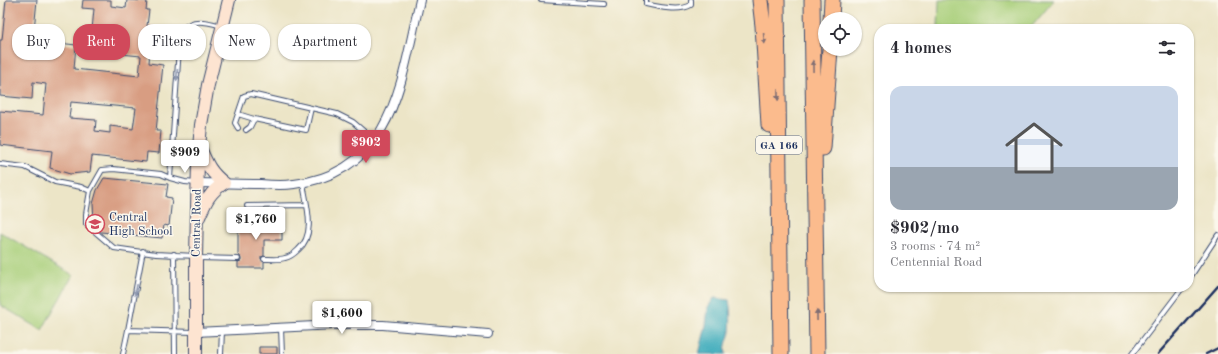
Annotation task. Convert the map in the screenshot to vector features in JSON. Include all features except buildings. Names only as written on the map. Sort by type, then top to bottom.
[{"type":"highway","points":[[760,0],[770,130],[772,234],[780,290],[781,354]]},
{"type":"highway","name":"GA 166","points":[[777,0],[780,290]]},
{"type":"highway","name":"GA 166","points":[[812,0],[815,217]]},
{"type":"highway","points":[[831,12],[832,0]]},
{"type":"highway","points":[[817,354],[815,217],[823,146],[829,56]]},
{"type":"street","name":"Central Road","points":[[223,24],[229,0]]},
{"type":"street","points":[[196,183],[292,185],[323,178],[351,164],[370,148],[393,109],[420,0]]},
{"type":"street","name":"Central Road","points":[[196,354],[196,183],[199,147],[208,85],[214,60]]},
{"type":"street","points":[[199,147],[210,170],[224,183]]},
{"type":"street","points":[[196,223],[207,198],[224,183]]},
{"type":"street","points":[[196,332],[335,325],[383,325],[488,334]]},
{"type":"lane","points":[[541,0],[604,4]]},
{"type":"lane","points":[[646,0],[646,4],[666,8],[688,7],[691,0]]},
{"type":"lane","points":[[170,178],[179,48],[183,30],[188,25],[197,22],[214,25]]},
{"type":"lane","points":[[238,128],[235,123],[244,96],[247,94],[338,114],[352,122],[375,140]]},
{"type":"lane","points":[[238,114],[254,119],[306,130],[311,108]]},
{"type":"lane","points":[[246,130],[250,127],[254,119]]},
{"type":"lane","points":[[0,164],[25,167],[55,182],[81,187],[90,191]]},
{"type":"lane","points":[[196,183],[185,182],[161,174],[113,169],[102,170],[90,191],[86,224],[114,248],[156,254],[238,259]]},
{"type":"lane","points":[[264,259],[285,258],[294,254],[302,247],[307,238],[309,230],[303,183]]},
{"type":"lane","points":[[246,206],[306,205]]},
{"type":"lane","points":[[1194,271],[1218,235]]},
{"type":"lane","points":[[123,354],[143,251]]},
{"type":"lane","points":[[174,254],[175,354]]},
{"type":"lane","points":[[1132,354],[1179,292]]},
{"type":"lane","points":[[281,328],[282,354]]},
{"type":"lane","points":[[128,330],[196,332]]},
{"type":"lane","points":[[221,354],[222,331]]},
{"type":"green space","points":[[939,0],[1054,0],[1034,24],[938,24]]},
{"type":"green space","points":[[0,232],[73,275],[42,330],[0,305]]},
{"type":"water","points":[[714,298],[729,300],[730,332],[726,346],[726,354],[699,354],[706,325],[708,307]]},
{"type":"railway","points":[[1158,354],[1218,286]]},
{"type":"railway","points":[[1206,354],[1218,348]]},
{"type":"place","name":"Central High School","points":[[95,224]]}]
